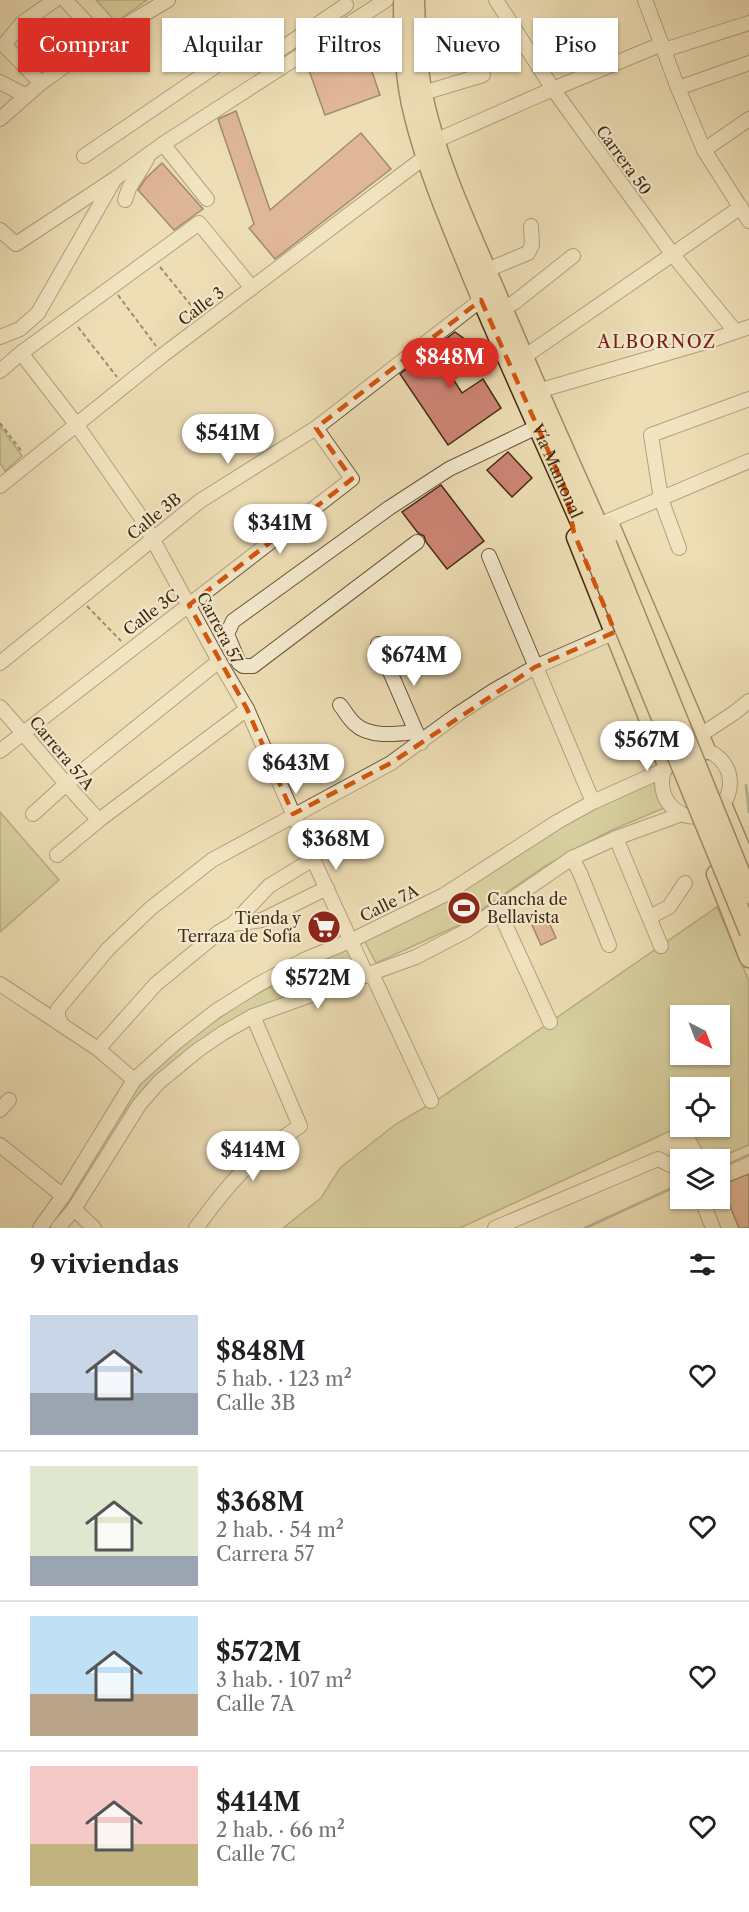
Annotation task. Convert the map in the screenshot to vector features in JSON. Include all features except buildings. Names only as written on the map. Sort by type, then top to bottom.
[{"type":"main road","name":"Vía Mamonal","points":[[403,0],[403,44],[413,116],[433,180],[481,300],[537,427],[573,488]]},
{"type":"main road","name":"Vía Mamonal","points":[[415,0],[416,18]]},
{"type":"main road","name":"Vía Mamonal","points":[[421,72],[423,93],[435,141],[449,182],[538,391],[573,488],[749,894]]},
{"type":"main road","points":[[573,488],[608,521],[702,743]]},
{"type":"main road","points":[[573,488],[574,533],[615,632],[665,767]]},
{"type":"main road","name":"Vía Mamonal","points":[[600,547],[749,932]]},
{"type":"main road","points":[[722,804],[749,868]]},
{"type":"main road","points":[[688,815],[749,958]]},
{"type":"street","points":[[41,83],[4,45],[22,23],[55,0]]},
{"type":"street","points":[[65,0],[82,18]]},
{"type":"street","points":[[138,18],[168,0]]},
{"type":"street","points":[[0,230],[16,244],[163,144],[386,0]]},
{"type":"street","name":"Carrera 50","points":[[496,0],[553,89],[673,255],[742,329]]},
{"type":"street","points":[[645,0],[704,150],[749,221]]},
{"type":"street","points":[[84,156],[232,55],[243,51],[258,59],[266,59],[347,2]]},
{"type":"street","points":[[435,141],[553,89],[663,47],[749,23]]},
{"type":"street","points":[[678,88],[749,63]]},
{"type":"street","points":[[0,119],[56,72]]},
{"type":"street","points":[[423,93],[483,75]]},
{"type":"street","points":[[0,82],[26,96]]},
{"type":"street","points":[[704,150],[749,119]]},
{"type":"street","points":[[163,144],[207,199]]},
{"type":"street","points":[[125,200],[129,188],[150,155]]},
{"type":"street","name":"Calle 3","points":[[0,486],[163,355],[425,157]]},
{"type":"street","points":[[0,336],[20,329],[38,313],[116,178]]},
{"type":"street","points":[[524,357],[741,207]]},
{"type":"street","points":[[0,371],[21,352],[199,223],[252,288]]},
{"type":"street","points":[[487,270],[528,253],[532,244],[531,226]]},
{"type":"street","points":[[503,309],[573,256]]},
{"type":"street","name":"Calle 3B","points":[[0,663],[200,501],[316,428],[481,300]]},
{"type":"street","points":[[538,391],[709,341],[742,329]]},
{"type":"street","name":"Carrera 57","points":[[21,352],[76,424],[153,538],[247,709],[313,859],[370,975]]},
{"type":"street","points":[[679,548],[661,499],[651,435],[749,399]]},
{"type":"street","points":[[417,542],[253,666],[243,666],[239,663],[227,634],[233,621],[399,501],[449,469],[537,427]]},
{"type":"street","name":"Calle 3C","points":[[0,751],[352,479],[316,428]]},
{"type":"street","points":[[608,521],[749,461]]},
{"type":"street","points":[[489,556],[593,802]]},
{"type":"street","points":[[62,1025],[58,1017],[58,1009],[108,950],[151,908],[212,860],[293,814],[362,780],[418,738],[535,667],[615,632]]},
{"type":"street","points":[[378,644],[418,738]]},
{"type":"street","points":[[33,814],[65,785],[219,661]]},
{"type":"street","points":[[688,815],[673,808],[666,801],[662,781],[665,767],[672,758],[702,743],[749,701]]},
{"type":"street","points":[[340,705],[356,726],[389,735],[418,738]]},
{"type":"street","name":"Carrera 57A","points":[[0,707],[65,785],[99,820]]},
{"type":"street","points":[[57,855],[99,820],[247,709]]},
{"type":"street","points":[[58,1228],[74,1209],[139,1105],[159,1082],[198,1050],[253,1016],[416,957],[466,931],[572,858],[616,838],[688,815],[704,816],[714,811],[727,796],[730,777],[722,760],[702,743]]},
{"type":"street","name":"Calle 7A","points":[[40,1228],[63,1196],[134,1080],[216,1011],[250,989],[304,960],[352,940],[444,895],[524,842],[593,802],[665,767]]},
{"type":"street","points":[[616,838],[661,946]]},
{"type":"street","points":[[572,858],[609,945]]},
{"type":"street","points":[[98,1049],[156,984],[219,932],[233,924],[269,886],[313,859]]},
{"type":"street","points":[[650,916],[669,907],[685,883]]},
{"type":"street","points":[[233,924],[262,920],[327,888]]},
{"type":"street","points":[[498,909],[550,1022]]},
{"type":"street","points":[[370,975],[431,1101]]},
{"type":"street","points":[[0,984],[98,1049],[134,1080]]},
{"type":"street","points":[[196,1228],[247,1166],[269,1147],[300,1126],[253,1016]]},
{"type":"street","points":[[0,1145],[63,1196]]},
{"type":"street","points":[[495,1228],[658,1159],[670,1165]]},
{"type":"street","points":[[74,1209],[94,1228]]},
{"type":"street","points":[[705,1209],[713,1228]]},
{"type":"path","points":[[153,258],[206,323]]},
{"type":"path","points":[[112,288],[163,355]]},
{"type":"path","points":[[71,317],[124,386]]},
{"type":"path","points":[[0,423],[30,464]]},
{"type":"path","points":[[80,599],[130,649]]},
{"type":"highlighted area","points":[[481,300],[566,491],[574,533],[615,632],[535,667],[391,763],[293,814],[247,709],[189,605],[352,479],[316,428]]},
{"type":"green space","points":[[96,0],[147,0],[122,18],[112,18]]},
{"type":"green space","points":[[0,426],[22,456],[5,471],[0,463]]},
{"type":"green space","points":[[658,777],[658,791],[669,806],[612,830],[568,853],[542,868],[459,925],[376,963],[363,938],[595,805]]},
{"type":"green space","points":[[0,812],[59,880],[0,932]]},
{"type":"green space","points":[[717,907],[749,981],[749,1145],[730,1153],[730,1149],[702,1149],[695,1137],[730,1137],[730,1077],[670,1077],[670,1131],[460,1228],[283,1228],[321,1198],[340,1168],[396,1124],[440,1098]]},
{"type":"green space","points":[[348,946],[358,970],[250,1011],[147,1089],[54,1228],[46,1228],[139,1082],[189,1039],[244,1001]]},
{"type":"waterway","points":[[746,785],[749,812]]},
{"type":"waterway","points":[[730,1164],[749,1155]]},
{"type":"waterway","points":[[585,1228],[670,1189]]},
{"type":"place","name":"Cancha de Bellavista","points":[[464,908]]},
{"type":"place","name":"Tienda y Terraza de Sofía","points":[[324,927]]},
{"type":"district","name":"ALBORNOZ","points":[[657,342]]}]
